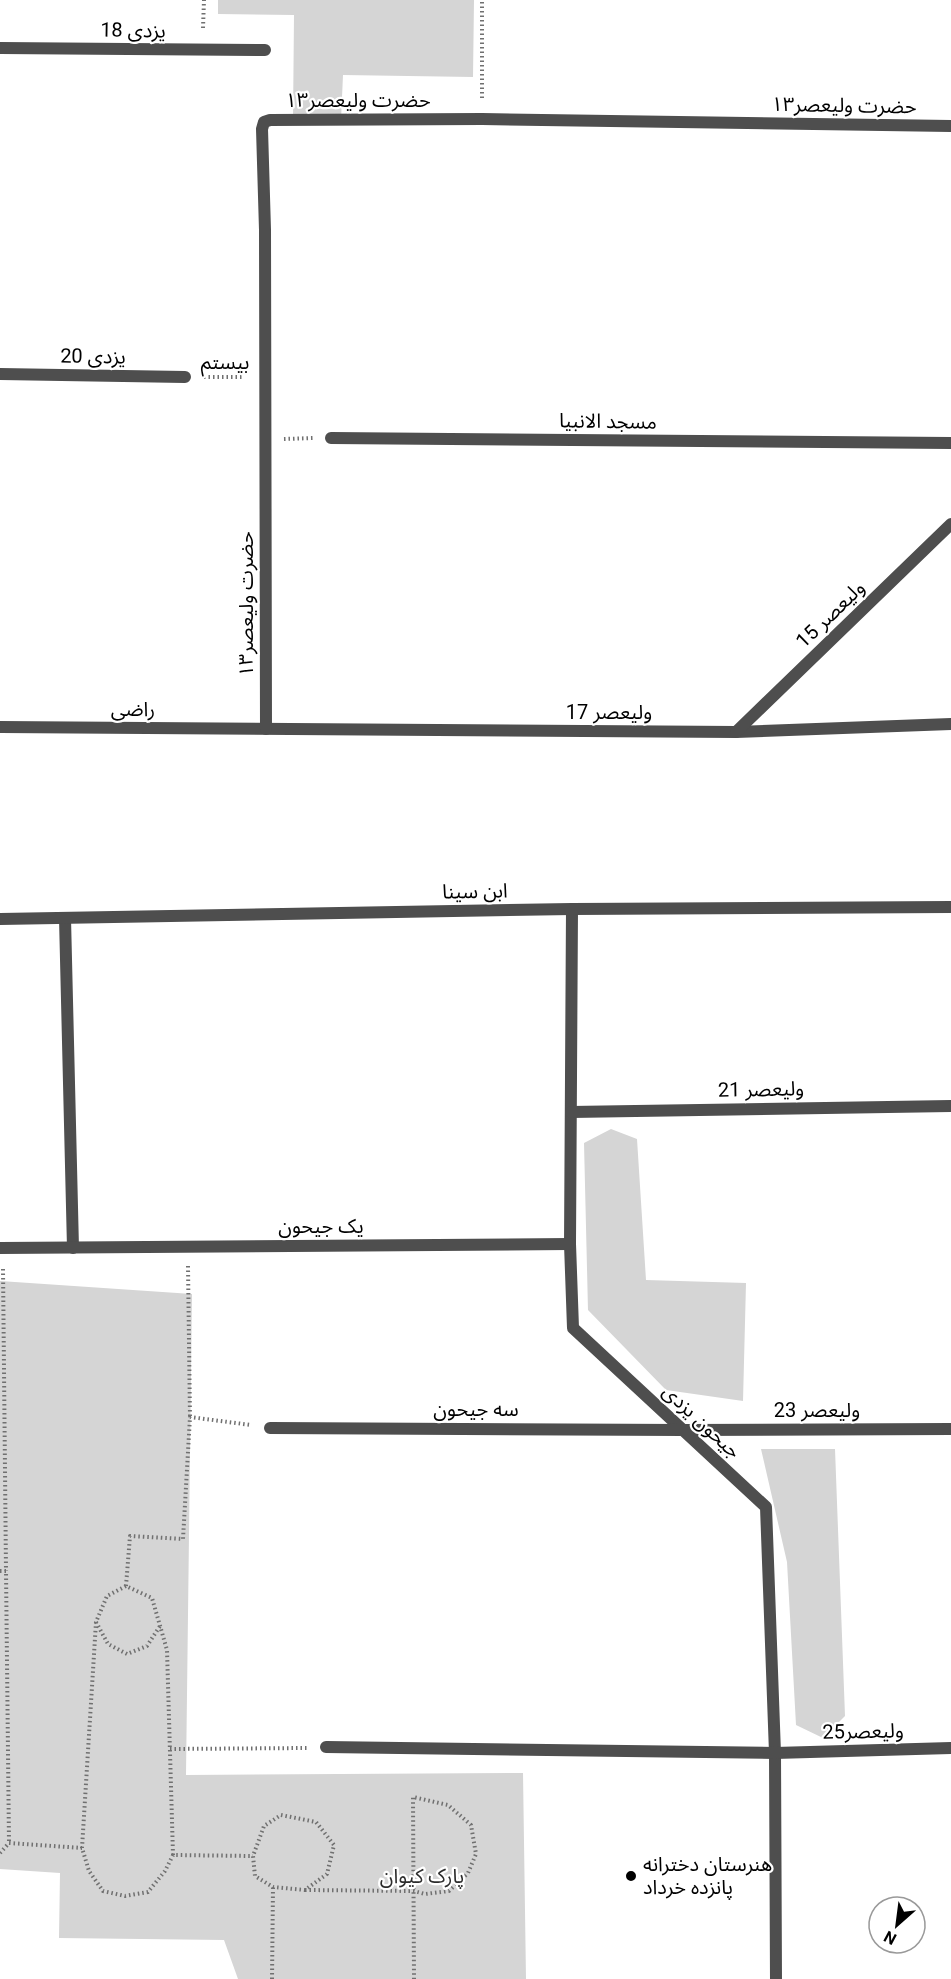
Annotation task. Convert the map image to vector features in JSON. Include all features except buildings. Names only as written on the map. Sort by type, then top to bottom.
[{"type":"street","name":"یزدی 18","points":[[0,48],[265,50]]},
{"type":"street","name":"حضرت ولیعصر۱۳","points":[[266,729],[262,129],[264,122],[270,120],[482,119],[951,126]]},
{"type":"street","name":"یزدی 20","points":[[0,374],[185,377]]},
{"type":"street","name":"مسجد الانبیا","points":[[332,438],[951,443]]},
{"type":"street","name":"ولیعصر 15","points":[[736,732],[951,524]]},
{"type":"street","name":"ولیعصر 17","points":[[266,729],[736,732],[951,724]]},
{"type":"street","name":"راضی","points":[[0,727],[266,729]]},
{"type":"street","name":"ابن سینا","points":[[0,919],[572,909],[951,907]]},
{"type":"street","name":"جیحون یزدی","points":[[572,909],[570,1244],[573,1328],[766,1507],[775,1753],[776,1979]]},
{"type":"street","points":[[65,918],[73,1248]]},
{"type":"street","name":"ولیعصر 21","points":[[571,1112],[951,1106]]},
{"type":"street","name":"یک جیحون","points":[[0,1248],[570,1244]]},
{"type":"street","name":"سه جیحون","points":[[270,1428],[683,1430]]},
{"type":"street","name":"ولیعصر 23","points":[[683,1430],[951,1428]]},
{"type":"street","name":"ولیعصر25","points":[[326,1748],[775,1753],[951,1748]]},
{"type":"path","points":[[203,50],[204,0]]},
{"type":"path","points":[[482,0],[482,119]]},
{"type":"path","name":"بیستم","points":[[185,377],[265,377]]},
{"type":"path","points":[[265,439],[332,438]]},
{"type":"path","points":[[0,1853],[9,1843],[3,1263]]},
{"type":"path","points":[[126,1586],[130,1536],[183,1539],[190,1417],[188,1264],[177,1264]]},
{"type":"path","points":[[190,1417],[270,1428]]},
{"type":"path","points":[[0,1571],[6,1571]]},
{"type":"path","points":[[126,1586],[152,1598],[167,1650],[173,1856],[165,1871],[148,1892],[125,1896],[103,1891],[89,1871],[82,1848],[96,1622],[107,1596],[126,1586]]},
{"type":"path","points":[[96,1622],[108,1644],[127,1654],[147,1646],[160,1626]]},
{"type":"path","points":[[170,1749],[326,1748]]},
{"type":"path","points":[[305,1890],[327,1874],[334,1845],[316,1822],[281,1815],[264,1826],[253,1856],[255,1876],[273,1887],[305,1890],[414,1891],[425,1894],[449,1891],[468,1873],[476,1854],[471,1825],[448,1805],[413,1797],[414,1879],[414,1891],[414,1979]]},
{"type":"path","points":[[9,1843],[82,1848]]},
{"type":"path","points":[[173,1856],[253,1856]]},
{"type":"path","points":[[272,1979],[273,1887]]},
{"type":"green space","points":[[218,0],[474,0],[473,77],[343,75],[341,120],[293,119],[294,15],[218,14]]},
{"type":"green space","points":[[611,1129],[637,1139],[646,1280],[746,1283],[743,1401],[666,1390],[588,1310],[584,1143]]},
{"type":"green space","name":"پارک کیوان","points":[[0,1281],[192,1294],[186,1775],[523,1773],[526,1979],[238,1979],[224,1940],[59,1938],[60,1873],[0,1869]]},
{"type":"green space","points":[[761,1449],[835,1449],[845,1716],[823,1738],[796,1725],[787,1562]]},
{"type":"place","name":"هنرستان دخترانه پانزده خرداد","points":[[631,1876]]}]
